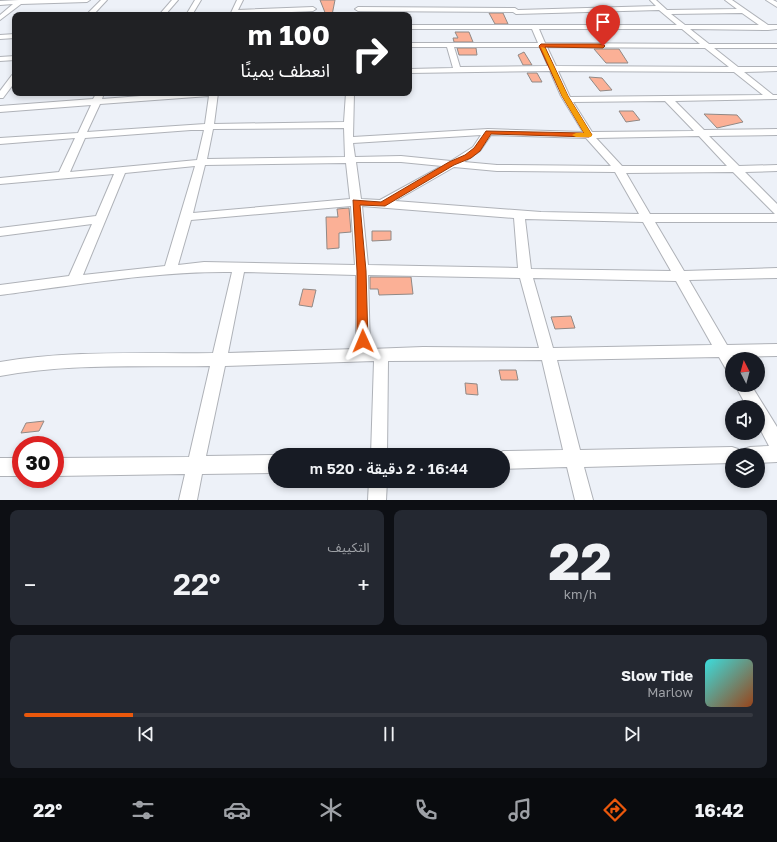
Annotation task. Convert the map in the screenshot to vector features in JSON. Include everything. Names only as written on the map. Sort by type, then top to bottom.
[{"type":"street","points":[[0,3],[21,1],[87,0]]},
{"type":"street","points":[[92,12],[104,0]]},
{"type":"street","points":[[164,12],[174,0]]},
{"type":"street","points":[[191,12],[198,0]]},
{"type":"street","points":[[235,12],[240,0]]},
{"type":"street","points":[[313,12],[315,0]]},
{"type":"street","points":[[357,12],[359,0]]},
{"type":"street","points":[[434,0],[439,18]]},
{"type":"street","points":[[579,0],[603,28]]},
{"type":"street","points":[[653,0],[663,10],[775,98]]},
{"type":"street","points":[[728,0],[777,34]]},
{"type":"street","points":[[0,19],[21,1]]},
{"type":"street","points":[[514,9],[530,28],[541,46],[589,135],[618,168],[724,352]]},
{"type":"street","points":[[412,25],[439,18],[514,9],[589,11],[743,11]]},
{"type":"street","points":[[412,16],[439,18],[460,35],[541,46],[777,46]]},
{"type":"street","points":[[0,19],[8,19]]},
{"type":"street","points":[[412,45],[450,45],[460,35],[530,28],[777,27]]},
{"type":"street","points":[[0,37],[12,36]]},
{"type":"street","points":[[450,45],[457,69]]},
{"type":"street","points":[[0,59],[12,58]]},
{"type":"street","points":[[412,71],[552,68],[777,69]]},
{"type":"street","points":[[0,82],[12,80]]},
{"type":"street","points":[[0,96],[12,82]]},
{"type":"street","points":[[0,109],[99,97],[128,96]]},
{"type":"street","points":[[170,269],[201,162],[210,126],[214,96]]},
{"type":"street","points":[[350,96],[348,140],[356,202],[362,271],[363,355]]},
{"type":"street","points":[[63,175],[99,97]]},
{"type":"street","points":[[569,100],[775,98]]},
{"type":"street","points":[[668,99],[777,211]]},
{"type":"street","points":[[0,141],[210,126],[348,125]]},
{"type":"street","points":[[348,140],[488,132],[589,135],[777,132]]},
{"type":"street","points":[[382,204],[468,156],[477,149],[488,132]]},
{"type":"street","points":[[0,181],[201,162],[413,159],[497,168],[777,168]]},
{"type":"street","points":[[74,280],[121,170]]},
{"type":"street","points":[[186,217],[356,202],[519,214],[648,218],[777,218]]},
{"type":"street","points":[[519,214],[526,272],[584,500]]},
{"type":"street","points":[[0,232],[100,219]]},
{"type":"street","points":[[188,500],[239,268]]},
{"type":"street","points":[[0,290],[170,269],[239,268],[362,271],[526,272],[679,276],[777,273]]},
{"type":"street","points":[[0,369],[28,364],[66,362],[381,354],[548,354],[777,350]]},
{"type":"street","points":[[379,448],[381,354]]},
{"type":"street","points":[[765,422],[777,443]]},
{"type":"street","points":[[765,454],[777,454]]},
{"type":"street","points":[[510,460],[725,456]]},
{"type":"street","points":[[64,467],[268,464]]},
{"type":"street","points":[[0,467],[12,467]]},
{"type":"street","points":[[377,500],[378,488]]},
{"type":"building","points":[[320,0],[335,0],[333,12],[325,12]]},
{"type":"building","points":[[489,13],[503,13],[508,24],[495,24]]},
{"type":"building","points":[[455,32],[469,32],[473,42],[454,42],[453,38],[458,38]]},
{"type":"building","points":[[457,48],[476,48],[477,55],[459,55]]},
{"type":"building","points":[[594,49],[619,49],[628,63],[606,63]]},
{"type":"building","points":[[524,52],[532,65],[523,65],[518,55]]},
{"type":"building","points":[[527,73],[537,73],[542,82],[532,82]]},
{"type":"building","points":[[589,77],[602,78],[612,90],[600,91]]},
{"type":"building","points":[[619,111],[633,111],[640,120],[626,122]]},
{"type":"building","points":[[704,114],[737,115],[743,122],[717,128]]},
{"type":"building","points":[[349,208],[351,232],[339,233],[339,248],[327,249],[326,217],[338,217],[337,209]]},
{"type":"building","points":[[372,231],[391,231],[391,240],[372,241]]},
{"type":"building","points":[[370,277],[411,277],[413,294],[379,295],[378,289],[370,289]]},
{"type":"building","points":[[303,289],[316,290],[312,307],[299,305]]},
{"type":"building","points":[[571,316],[575,328],[555,329],[551,317]]},
{"type":"building","points":[[499,370],[516,370],[518,380],[501,380]]},
{"type":"building","points":[[465,383],[477,384],[478,395],[466,394]]},
{"type":"building","points":[[44,421],[39,431],[21,433],[26,423]]},
{"type":"slow traffic","points":[[542,48],[565,96],[569,100],[589,135],[576,135]]},
{"type":"route","points":[[363,341],[362,271],[356,202],[382,204],[468,156],[477,149],[488,132],[589,135],[569,100],[565,96],[541,46],[603,46]]}]
